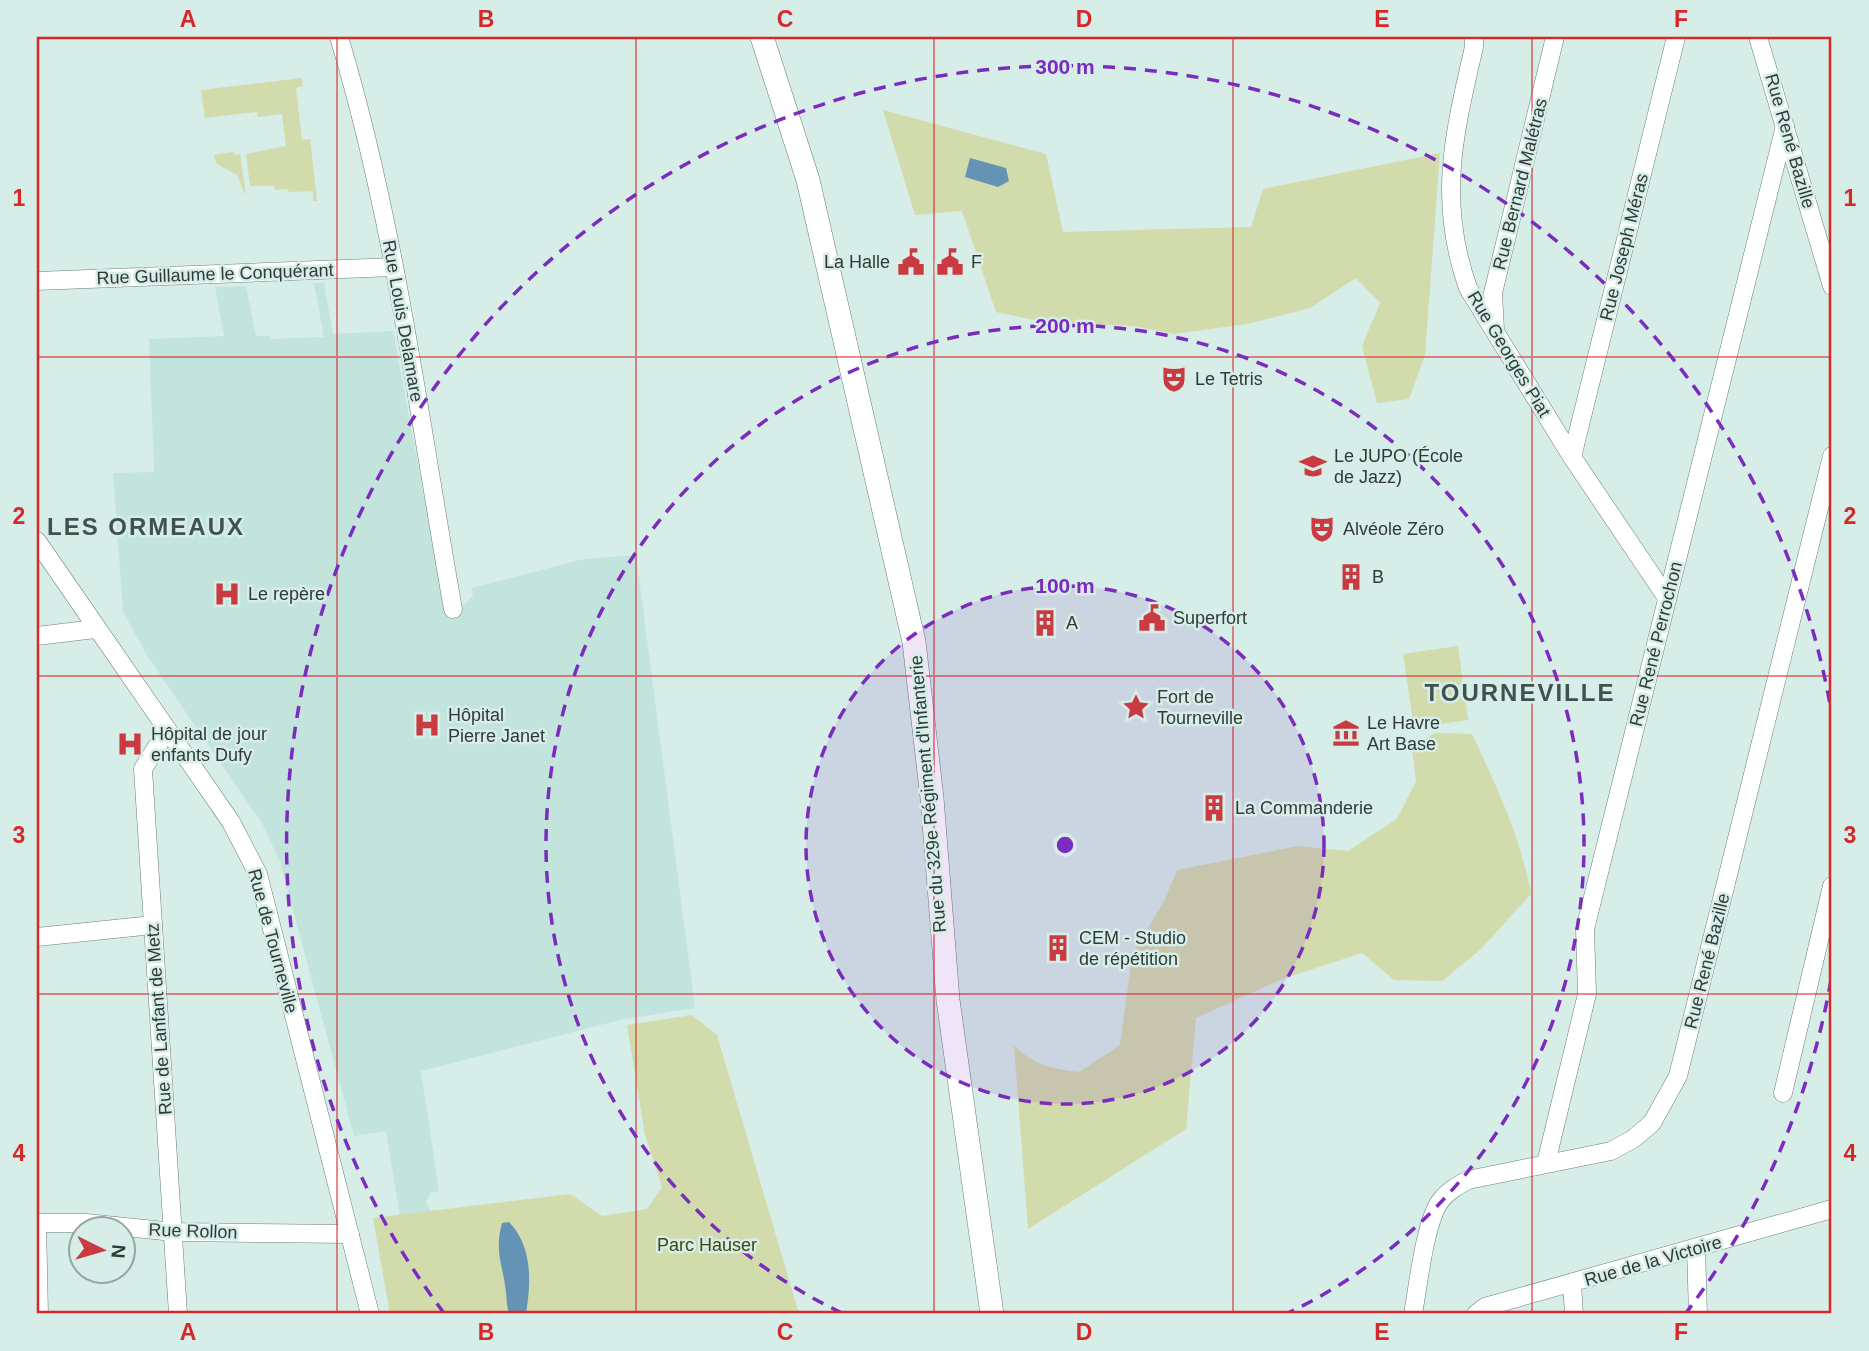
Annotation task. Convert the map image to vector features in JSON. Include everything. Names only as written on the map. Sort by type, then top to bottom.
[{"type":"street","name":"Rue Louis Delamare","points":[[339,37],[364,120],[394,267],[453,609]]},
{"type":"street","name":"Rue du 329e Régiment d'Infanterie","points":[[762,37],[808,180],[914,642],[932,798],[948,1000],[992,1314]]},
{"type":"street","name":"Rue Georges Piat","points":[[1474,37],[1452,143],[1451,214],[1455,244],[1468,288],[1572,457],[1667,598]]},
{"type":"street","name":"Rue Bernard Malétras","points":[[1495,332],[1493,293],[1555,37]]},
{"type":"street","name":"Rue Joseph Méras","points":[[1572,457],[1675,37]]},
{"type":"street","name":"Rue René Bazille","points":[[1758,37],[1832,286]]},
{"type":"street","name":"Rue René Perrochon","points":[[1546,1163],[1587,994],[1585,929],[1785,126]]},
{"type":"street","name":"Rue Guillaume le Conquérant","points":[[37,281],[394,267]]},
{"type":"street","name":"Rue René Bazille","points":[[1413,1314],[1432,1218],[1439,1202],[1452,1189],[1468,1180],[1611,1151],[1633,1139],[1652,1123],[1678,1076],[1832,456]]},
{"type":"street","name":"Rue de Tourneville","points":[[37,541],[95,629],[110,643],[231,822],[258,874],[370,1314]]},
{"type":"street","points":[[37,636],[95,629]]},
{"type":"street","name":"Rue de Lanfant de Metz","points":[[167,730],[143,769],[178,1314]]},
{"type":"street","points":[[1783,1093],[1832,886]]},
{"type":"street","points":[[37,937],[153,925]]},
{"type":"street","name":"Rue de la Victoire","points":[[1475,1314],[1485,1307],[1832,1209]]},
{"type":"street","points":[[37,1223],[39,1314]]},
{"type":"street","name":"Rue Rollon","points":[[37,1223],[86,1223],[174,1232],[350,1234]]},
{"type":"street","points":[[1696,1248],[1698,1314]]},
{"type":"street","points":[[1572,1284],[1574,1314]]},
{"type":"shaded area","name":"Hôpital Pierre Janet","points":[[314,283],[324,283],[333,334],[393,331],[445,610],[461,607],[473,596],[472,588],[584,559],[636,555],[695,1008],[620,1020],[421,1071],[439,1191],[430,1193],[426,1203],[430,1210],[438,1211],[400,1215],[386,1131],[354,1136],[280,862],[263,825],[148,657],[123,612],[113,473],[154,472],[149,339],[224,336],[215,287],[246,286],[256,336],[270,336],[270,339],[324,337]]},
{"type":"green space","points":[[302,78],[303,86],[296,88],[302,140],[310,139],[317,201],[313,201],[313,191],[289,192],[288,189],[275,190],[274,186],[250,186],[246,154],[286,146],[282,114],[258,117],[257,112],[205,118],[201,90]]},
{"type":"green space","points":[[883,110],[1046,154],[1063,232],[1251,227],[1263,189],[1440,153],[1425,355],[1409,399],[1377,403],[1362,346],[1380,303],[1356,278],[1310,308],[1247,324],[1174,334],[1134,326],[1044,322],[996,312],[962,211],[915,215]]},
{"type":"green space","points":[[233,152],[234,155],[240,154],[246,196],[237,175],[217,164],[214,155]]},
{"type":"green space","points":[[1458,646],[1468,720],[1414,728],[1403,654]]},
{"type":"green space","points":[[1435,733],[1472,734],[1514,832],[1531,894],[1481,949],[1442,981],[1394,980],[1362,953],[1285,978],[1196,1018],[1186,1129],[1028,1229],[1014,1046],[1044,1065],[1079,1072],[1120,1045],[1132,956],[1165,899],[1177,870],[1298,846],[1348,851],[1397,819],[1416,781],[1412,748]]},
{"type":"green space","name":"Parc Hauser","points":[[692,1015],[717,1035],[799,1314],[390,1314],[373,1218],[570,1194],[602,1216],[647,1209],[662,1187],[645,1135],[627,1025]]},
{"type":"water","points":[[970,158],[1006,168],[1009,181],[998,187],[965,177]]},
{"type":"water","points":[[509,1222],[517,1232],[526,1254],[529,1290],[526,1314],[510,1314],[507,1306],[499,1242],[502,1223]]},
{"type":"place","name":"La Halle","points":[[911,262]]},
{"type":"place","name":"F","points":[[950,262]]},
{"type":"place","name":"Le Tetris","points":[[1174,379]]},
{"type":"place","name":"Le JUPO (École de Jazz)","points":[[1313,466]]},
{"type":"place","name":"Alvéole Zéro","points":[[1322,529]]},
{"type":"place","name":"B","points":[[1351,577]]},
{"type":"place","name":"Le repère","points":[[227,594]]},
{"type":"place","name":"Superfort","points":[[1152,618]]},
{"type":"place","name":"A","points":[[1045,623]]},
{"type":"place","name":"Fort de Tourneville","points":[[1136,707]]},
{"type":"place","name":"Hôpital Pierre Janet","points":[[427,725]]},
{"type":"place","name":"Le Havre Art Base","points":[[1346,733]]},
{"type":"place","name":"Hôpital de jour enfants Dufy","points":[[130,744]]},
{"type":"place","name":"La Commanderie","points":[[1214,808]]},
{"type":"place","name":"CEM - Studio de répétition","points":[[1058,948]]},
{"type":"district","name":"LES ORMEAUX","points":[[146,526]]},
{"type":"district","name":"TOURNEVILLE","points":[[1520,692]]}]
